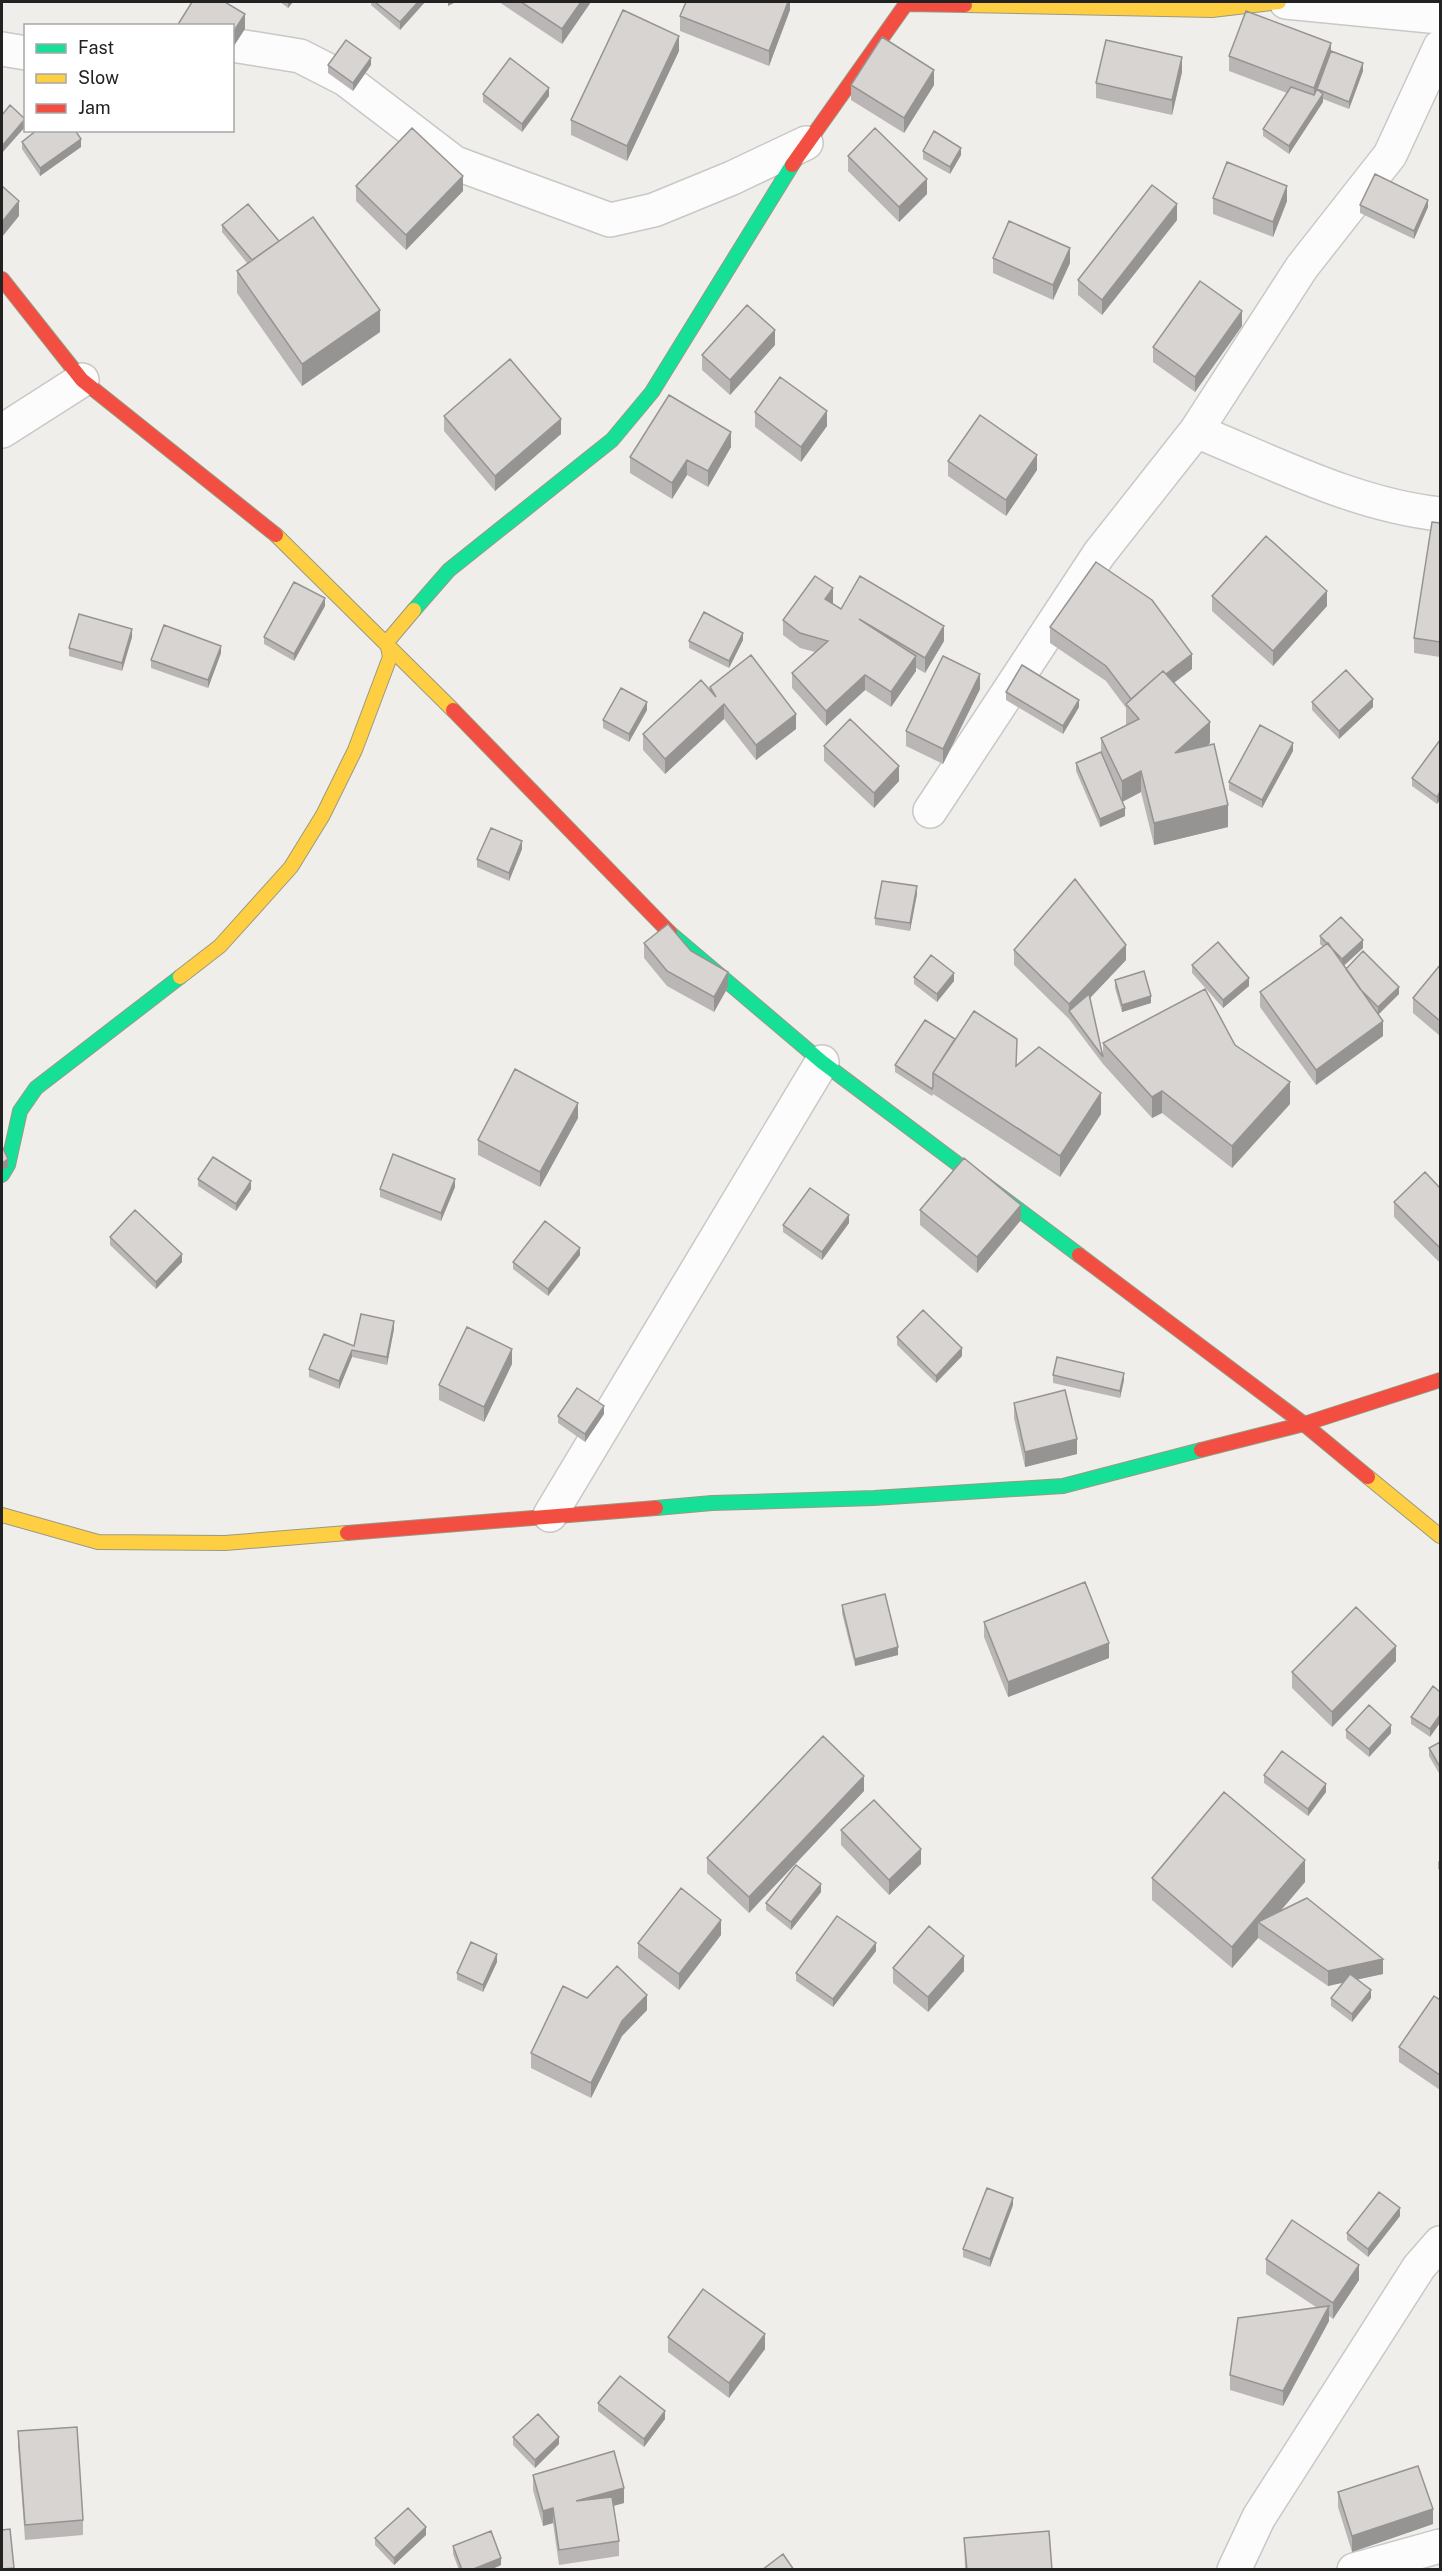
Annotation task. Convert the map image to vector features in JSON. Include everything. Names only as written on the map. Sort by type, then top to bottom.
[{"type":"street","points":[[387,642],[449,570],[612,440],[652,392],[806,143],[877,48],[906,4],[1212,10],[1279,2]]},
{"type":"street","points":[[1286,2],[1440,17]]},
{"type":"street","points":[[234,45],[300,56],[345,79],[455,163],[610,220],[654,210],[806,143]]},
{"type":"street","points":[[930,811],[1099,554],[1197,431],[1302,267],[1390,155],[1440,47]]},
{"type":"street","points":[[2,49],[24,53]]},
{"type":"street","points":[[2,279],[8,283],[82,380],[264,523],[387,642],[678,941],[822,1062],[1304,1424],[1440,1536]]},
{"type":"street","points":[[2,431],[82,380]]},
{"type":"street","points":[[1197,431],[1369,500],[1411,511],[1440,514]]},
{"type":"street","points":[[2,1175],[8,1165],[20,1111],[36,1088],[220,946],[291,867],[323,814],[355,750],[390,657],[387,642]]},
{"type":"street","points":[[550,1515],[822,1062]]},
{"type":"street","points":[[2,1515],[98,1542],[225,1543],[712,1503],[874,1498],[1063,1486],[1304,1424],[1440,1380]]},
{"type":"street","points":[[1234,2570],[1259,2517],[1419,2267],[1440,2243]]},
{"type":"street","points":[[1354,2570],[1440,2546]]},
{"type":"building","points":[[192,2],[225,2],[245,14],[234,31],[234,24],[178,24]]},
{"type":"building","points":[[375,2],[418,2],[400,22]]},
{"type":"building","points":[[521,2],[581,2],[562,29]]},
{"type":"building","points":[[686,2],[788,2],[769,51],[680,16]]},
{"type":"building","points":[[623,10],[679,36],[627,146],[571,120]]},
{"type":"building","points":[[1246,11],[1331,43],[1314,88],[1229,56]]},
{"type":"building","points":[[882,37],[934,70],[904,118],[851,85]]},
{"type":"building","points":[[346,40],[371,58],[353,83],[328,65]]},
{"type":"building","points":[[1106,40],[1182,57],[1172,100],[1096,83]]},
{"type":"building","points":[[1331,51],[1363,63],[1349,102],[1317,89]]},
{"type":"building","points":[[510,58],[549,88],[522,124],[483,94]]},
{"type":"building","points":[[1291,87],[1314,95],[1317,89],[1323,94],[1289,146],[1263,129]]},
{"type":"building","points":[[10,105],[24,120],[2,146],[2,115]]},
{"type":"building","points":[[412,128],[463,176],[406,235],[356,186]]},
{"type":"building","points":[[875,128],[927,179],[899,207],[848,156]]},
{"type":"building","points":[[934,131],[961,148],[950,167],[923,151]]},
{"type":"building","points":[[34,132],[76,132],[81,139],[40,168],[22,142]]},
{"type":"building","points":[[1227,162],[1287,186],[1273,222],[1213,198]]},
{"type":"building","points":[[1375,174],[1428,200],[1414,231],[1360,205]]},
{"type":"building","points":[[1152,185],[1177,204],[1102,300],[1078,280]]},
{"type":"building","points":[[2,186],[19,201],[2,222]]},
{"type":"building","points":[[248,204],[279,241],[252,260],[222,225]]},
{"type":"building","points":[[313,217],[380,310],[302,364],[237,271]]},
{"type":"building","points":[[1009,221],[1070,248],[1053,285],[993,258]]},
{"type":"building","points":[[1200,281],[1242,311],[1195,377],[1153,347]]},
{"type":"building","points":[[747,305],[775,330],[730,380],[702,355]]},
{"type":"building","points":[[510,359],[561,419],[495,476],[444,416]]},
{"type":"building","points":[[780,377],[827,411],[801,447],[755,412]]},
{"type":"building","points":[[669,395],[731,432],[708,471],[687,460],[672,483],[630,457]]},
{"type":"building","points":[[980,415],[1037,455],[1006,500],[948,461]]},
{"type":"building","points":[[1432,522],[1440,523],[1440,642],[1414,638]]},
{"type":"building","points":[[1266,536],[1327,591],[1273,651],[1212,596]]},
{"type":"building","points":[[1096,562],[1152,600],[1192,654],[1166,674],[1163,671],[1131,699],[1106,666],[1050,627]]},
{"type":"building","points":[[815,576],[833,588],[825,599],[841,609],[860,576],[944,626],[925,658],[859,619],[916,656],[891,692],[865,675],[826,711],[792,673],[828,641],[800,633],[783,620]]},
{"type":"building","points":[[294,582],[325,598],[294,654],[264,637]]},
{"type":"building","points":[[704,612],[743,633],[729,661],[689,641]]},
{"type":"building","points":[[79,614],[132,629],[122,663],[69,648]]},
{"type":"building","points":[[164,625],[221,646],[208,680],[151,660]]},
{"type":"building","points":[[751,655],[796,714],[756,745],[724,704],[665,759],[643,734],[701,680],[716,697],[710,687]]},
{"type":"building","points":[[943,656],[980,674],[943,749],[906,731]]},
{"type":"building","points":[[1022,665],[1079,700],[1063,726],[1006,692]]},
{"type":"building","points":[[1346,670],[1373,699],[1339,731],[1312,702]]},
{"type":"building","points":[[1163,671],[1210,722],[1175,753],[1214,744],[1228,805],[1154,823],[1141,771],[1122,781],[1101,738],[1139,719],[1126,704]]},
{"type":"building","points":[[621,688],[647,702],[629,734],[603,720]]},
{"type":"building","points":[[850,719],[899,766],[874,793],[824,746]]},
{"type":"building","points":[[1260,725],[1293,743],[1262,800],[1229,782]]},
{"type":"building","points":[[1440,740],[1440,792],[1437,797],[1412,778]]},
{"type":"building","points":[[1101,752],[1125,808],[1100,819],[1076,763]]},
{"type":"building","points":[[491,828],[522,841],[509,873],[477,859]]},
{"type":"building","points":[[1075,879],[1126,945],[1069,1004],[1014,950]]},
{"type":"building","points":[[882,881],[917,886],[910,923],[875,918]]},
{"type":"building","points":[[1341,917],[1363,940],[1342,959],[1320,936]]},
{"type":"building","points":[[668,924],[691,951],[728,972],[714,997],[667,971],[644,943]]},
{"type":"building","points":[[1218,942],[1249,978],[1223,1000],[1192,965]]},
{"type":"building","points":[[1328,943],[1383,1021],[1316,1070],[1260,992]]},
{"type":"building","points":[[1363,951],[1399,987],[1378,1007],[1360,989],[1346,969]]},
{"type":"building","points":[[931,955],[954,973],[937,994],[914,977]]},
{"type":"building","points":[[1440,965],[1440,1021],[1413,998]]},
{"type":"building","points":[[1144,971],[1151,996],[1122,1005],[1115,980]]},
{"type":"building","points":[[1205,989],[1235,1045],[1290,1082],[1232,1146],[1162,1091],[1152,1097],[1103,1043]]},
{"type":"building","points":[[1089,994],[1103,1057],[1069,1011]]},
{"type":"building","points":[[974,1011],[1017,1039],[1016,1066],[1039,1047],[1101,1093],[1060,1156],[933,1073]]},
{"type":"building","points":[[925,1020],[955,1039],[933,1073],[932,1089],[895,1065]]},
{"type":"building","points":[[515,1069],[578,1103],[540,1172],[478,1140]]},
{"type":"building","points":[[2,1146],[8,1159],[2,1163]]},
{"type":"building","points":[[393,1154],[455,1179],[441,1213],[380,1189]]},
{"type":"building","points":[[213,1157],[251,1181],[236,1204],[198,1179]]},
{"type":"building","points":[[964,1158],[1021,1205],[977,1257],[920,1210]]},
{"type":"building","points":[[1425,1172],[1440,1188],[1440,1248],[1394,1202]]},
{"type":"building","points":[[810,1188],[849,1215],[822,1252],[783,1225]]},
{"type":"building","points":[[135,1210],[182,1254],[156,1282],[110,1237]]},
{"type":"building","points":[[545,1221],[580,1248],[548,1289],[513,1262]]},
{"type":"building","points":[[923,1310],[962,1348],[936,1376],[897,1337]]},
{"type":"building","points":[[361,1314],[394,1321],[387,1357],[352,1350],[339,1381],[309,1369],[324,1334],[354,1346]]},
{"type":"building","points":[[467,1327],[512,1349],[484,1407],[439,1385]]},
{"type":"building","points":[[1057,1357],[1124,1373],[1120,1391],[1053,1375]]},
{"type":"building","points":[[577,1388],[604,1406],[585,1434],[558,1416]]},
{"type":"building","points":[[1065,1390],[1077,1439],[1025,1452],[1014,1403]]},
{"type":"building","points":[[1085,1582],[1109,1643],[1008,1682],[984,1622]]},
{"type":"building","points":[[885,1594],[898,1647],[855,1659],[842,1605]]},
{"type":"building","points":[[1356,1607],[1396,1646],[1332,1712],[1292,1672]]},
{"type":"building","points":[[1433,1686],[1440,1692],[1440,1715],[1430,1729],[1411,1717]]},
{"type":"building","points":[[1369,1705],[1391,1725],[1369,1749],[1346,1730]]},
{"type":"building","points":[[823,1736],[864,1776],[749,1897],[707,1858]]},
{"type":"building","points":[[1440,1742],[1440,1767],[1429,1748]]},
{"type":"building","points":[[1282,1751],[1326,1784],[1308,1809],[1264,1775]]},
{"type":"building","points":[[1224,1792],[1305,1860],[1232,1947],[1152,1878]]},
{"type":"building","points":[[874,1800],[921,1849],[889,1880],[841,1830]]},
{"type":"building","points":[[796,1865],[821,1884],[791,1922],[766,1903]]},
{"type":"building","points":[[681,1888],[721,1920],[679,1974],[638,1943]]},
{"type":"building","points":[[1307,1898],[1383,1959],[1328,1971],[1258,1922]]},
{"type":"building","points":[[837,1916],[876,1943],[833,1999],[796,1973]]},
{"type":"building","points":[[929,1926],[964,1956],[928,1997],[893,1968]]},
{"type":"building","points":[[471,1942],[497,1954],[483,1985],[457,1973]]},
{"type":"building","points":[[617,1966],[647,1995],[622,2021],[591,2083],[531,2053],[563,1986],[587,1998]]},
{"type":"building","points":[[1350,1974],[1371,1990],[1352,2014],[1331,1998]]},
{"type":"building","points":[[1434,1996],[1440,2000],[1440,2075],[1399,2047]]},
{"type":"building","points":[[987,2188],[1013,2198],[990,2259],[963,2249]]},
{"type":"building","points":[[1379,2192],[1400,2208],[1368,2249],[1347,2233]]},
{"type":"building","points":[[1292,2220],[1359,2265],[1333,2303],[1266,2259]]},
{"type":"building","points":[[703,2289],[765,2334],[729,2383],[668,2337]]},
{"type":"building","points":[[1329,2306],[1283,2391],[1230,2375],[1238,2318]]},
{"type":"building","points":[[620,2376],[665,2411],[644,2439],[598,2403]]},
{"type":"building","points":[[538,2414],[559,2437],[535,2460],[513,2437]]},
{"type":"building","points":[[77,2427],[83,2520],[25,2525],[18,2431]]},
{"type":"building","points":[[614,2451],[624,2488],[576,2501],[612,2497],[619,2541],[559,2550],[553,2508],[543,2511],[533,2475]]},
{"type":"building","points":[[1418,2466],[1433,2509],[1352,2536],[1338,2492]]},
{"type":"building","points":[[408,2508],[426,2527],[394,2558],[375,2538]]},
{"type":"building","points":[[10,2529],[14,2568],[2,2569],[2,2530]]},
{"type":"building","points":[[491,2531],[501,2558],[471,2570],[462,2570],[453,2546]]},
{"type":"building","points":[[1049,2531],[1052,2570],[967,2570],[964,2538]]},
{"type":"building","points":[[783,2554],[794,2570],[762,2570]]},
{"type":"traffic: fast","points":[[414,610],[449,570],[612,440],[652,392],[792,165]]},
{"type":"traffic: fast","points":[[670,933],[822,1062],[1079,1255]]},
{"type":"traffic: fast","points":[[2,1175],[8,1165],[20,1111],[36,1088],[180,977]]},
{"type":"traffic: fast","points":[[656,1508],[712,1503],[874,1498],[1063,1486],[1201,1450]]},
{"type":"traffic: slow","points":[[965,5],[1212,10],[1279,2]]},
{"type":"traffic: slow","points":[[276,535],[453,710]]},
{"type":"traffic: slow","points":[[180,977],[220,946],[291,867],[323,815],[355,750],[390,657],[387,642],[414,610]]},
{"type":"traffic: slow","points":[[1368,1477],[1440,1536]]},
{"type":"traffic: slow","points":[[2,1515],[98,1542],[225,1543],[347,1533]]},
{"type":"traffic: jam","points":[[792,165],[906,4],[965,5]]},
{"type":"traffic: jam","points":[[2,279],[82,380],[276,535]]},
{"type":"traffic: jam","points":[[453,710],[670,933]]},
{"type":"traffic: jam","points":[[1079,1255],[1304,1424],[1368,1477]]},
{"type":"traffic: jam","points":[[1201,1450],[1304,1424],[1440,1380]]},
{"type":"traffic: jam","points":[[347,1533],[656,1508]]}]
